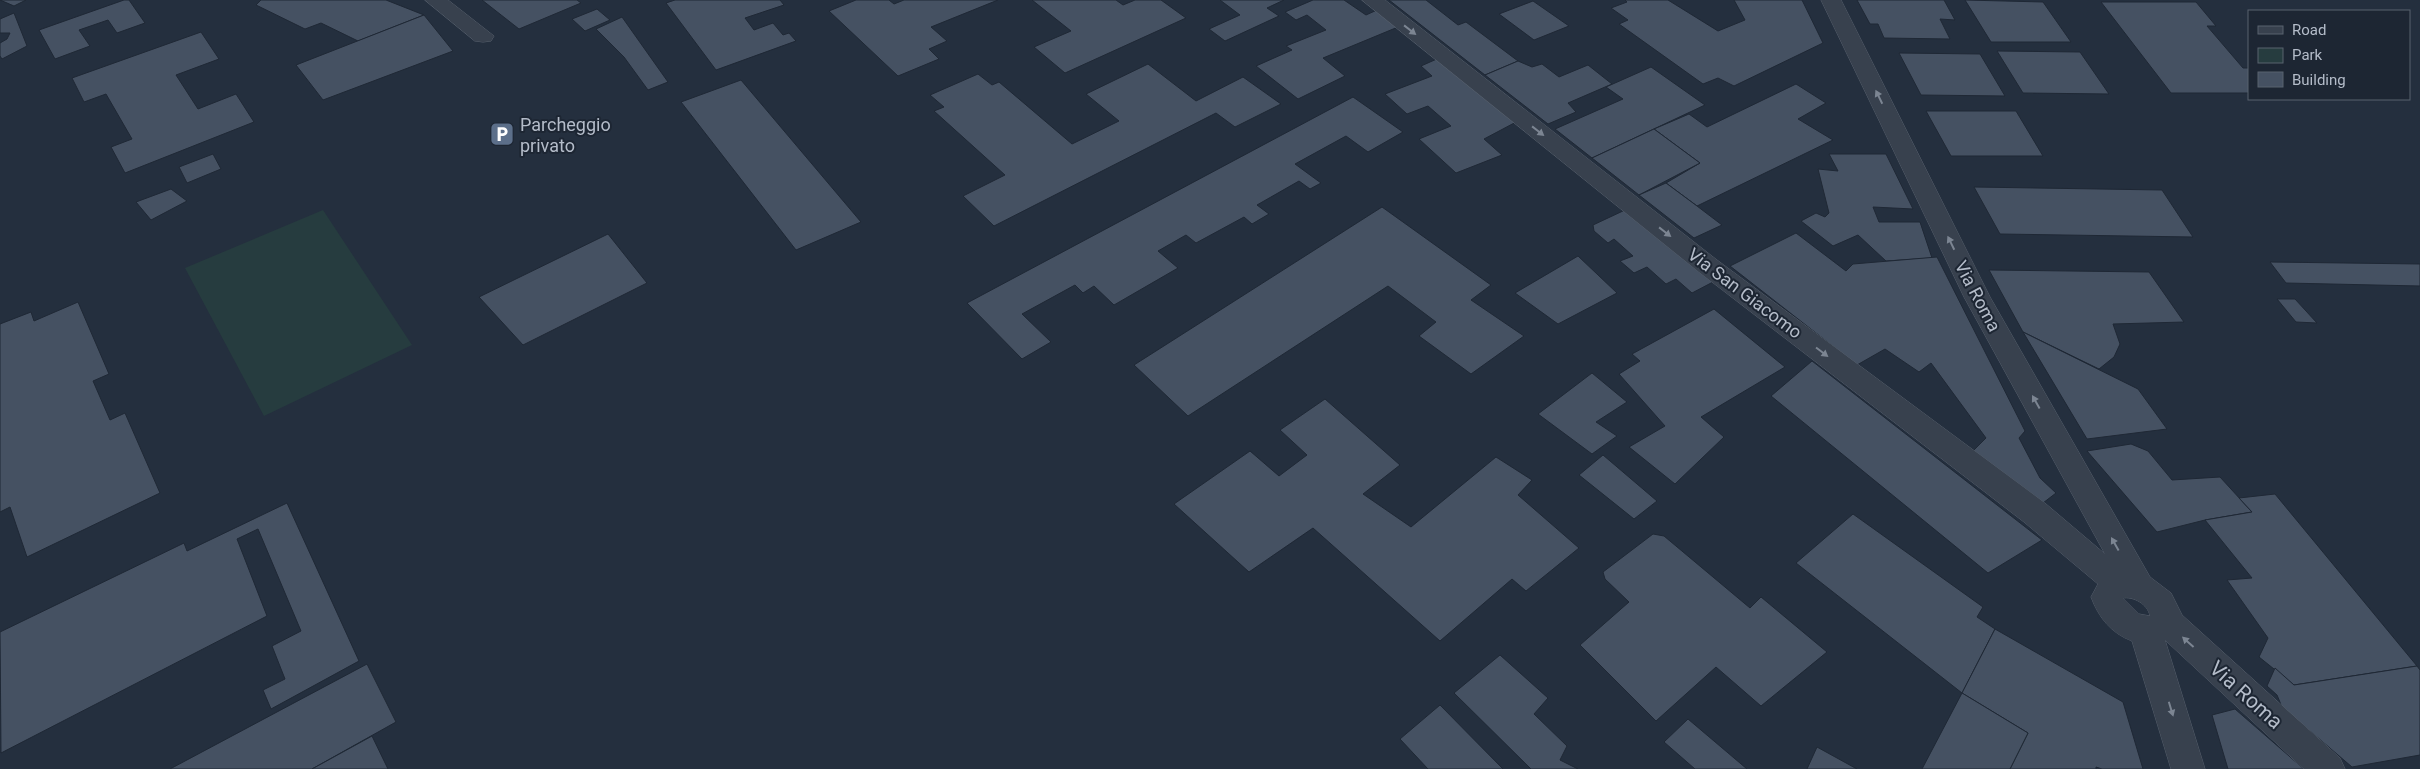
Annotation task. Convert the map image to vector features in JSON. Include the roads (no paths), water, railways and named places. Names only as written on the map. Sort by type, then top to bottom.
[{"type":"street","points":[[435,0],[483,36]]},
{"type":"street","name":"Via San Giacomo","points":[[1372,0],[1708,266],[2129,585]]},
{"type":"street","name":"Via Roma","points":[[1830,0],[1977,297],[2129,585],[2112,586],[2109,591],[2109,604],[2118,617],[2136,627],[2155,625],[2328,769]]},
{"type":"street","points":[[2155,625],[2188,769]]},
{"type":"place","name":"Parcheggio privato","points":[[502,134]]}]
